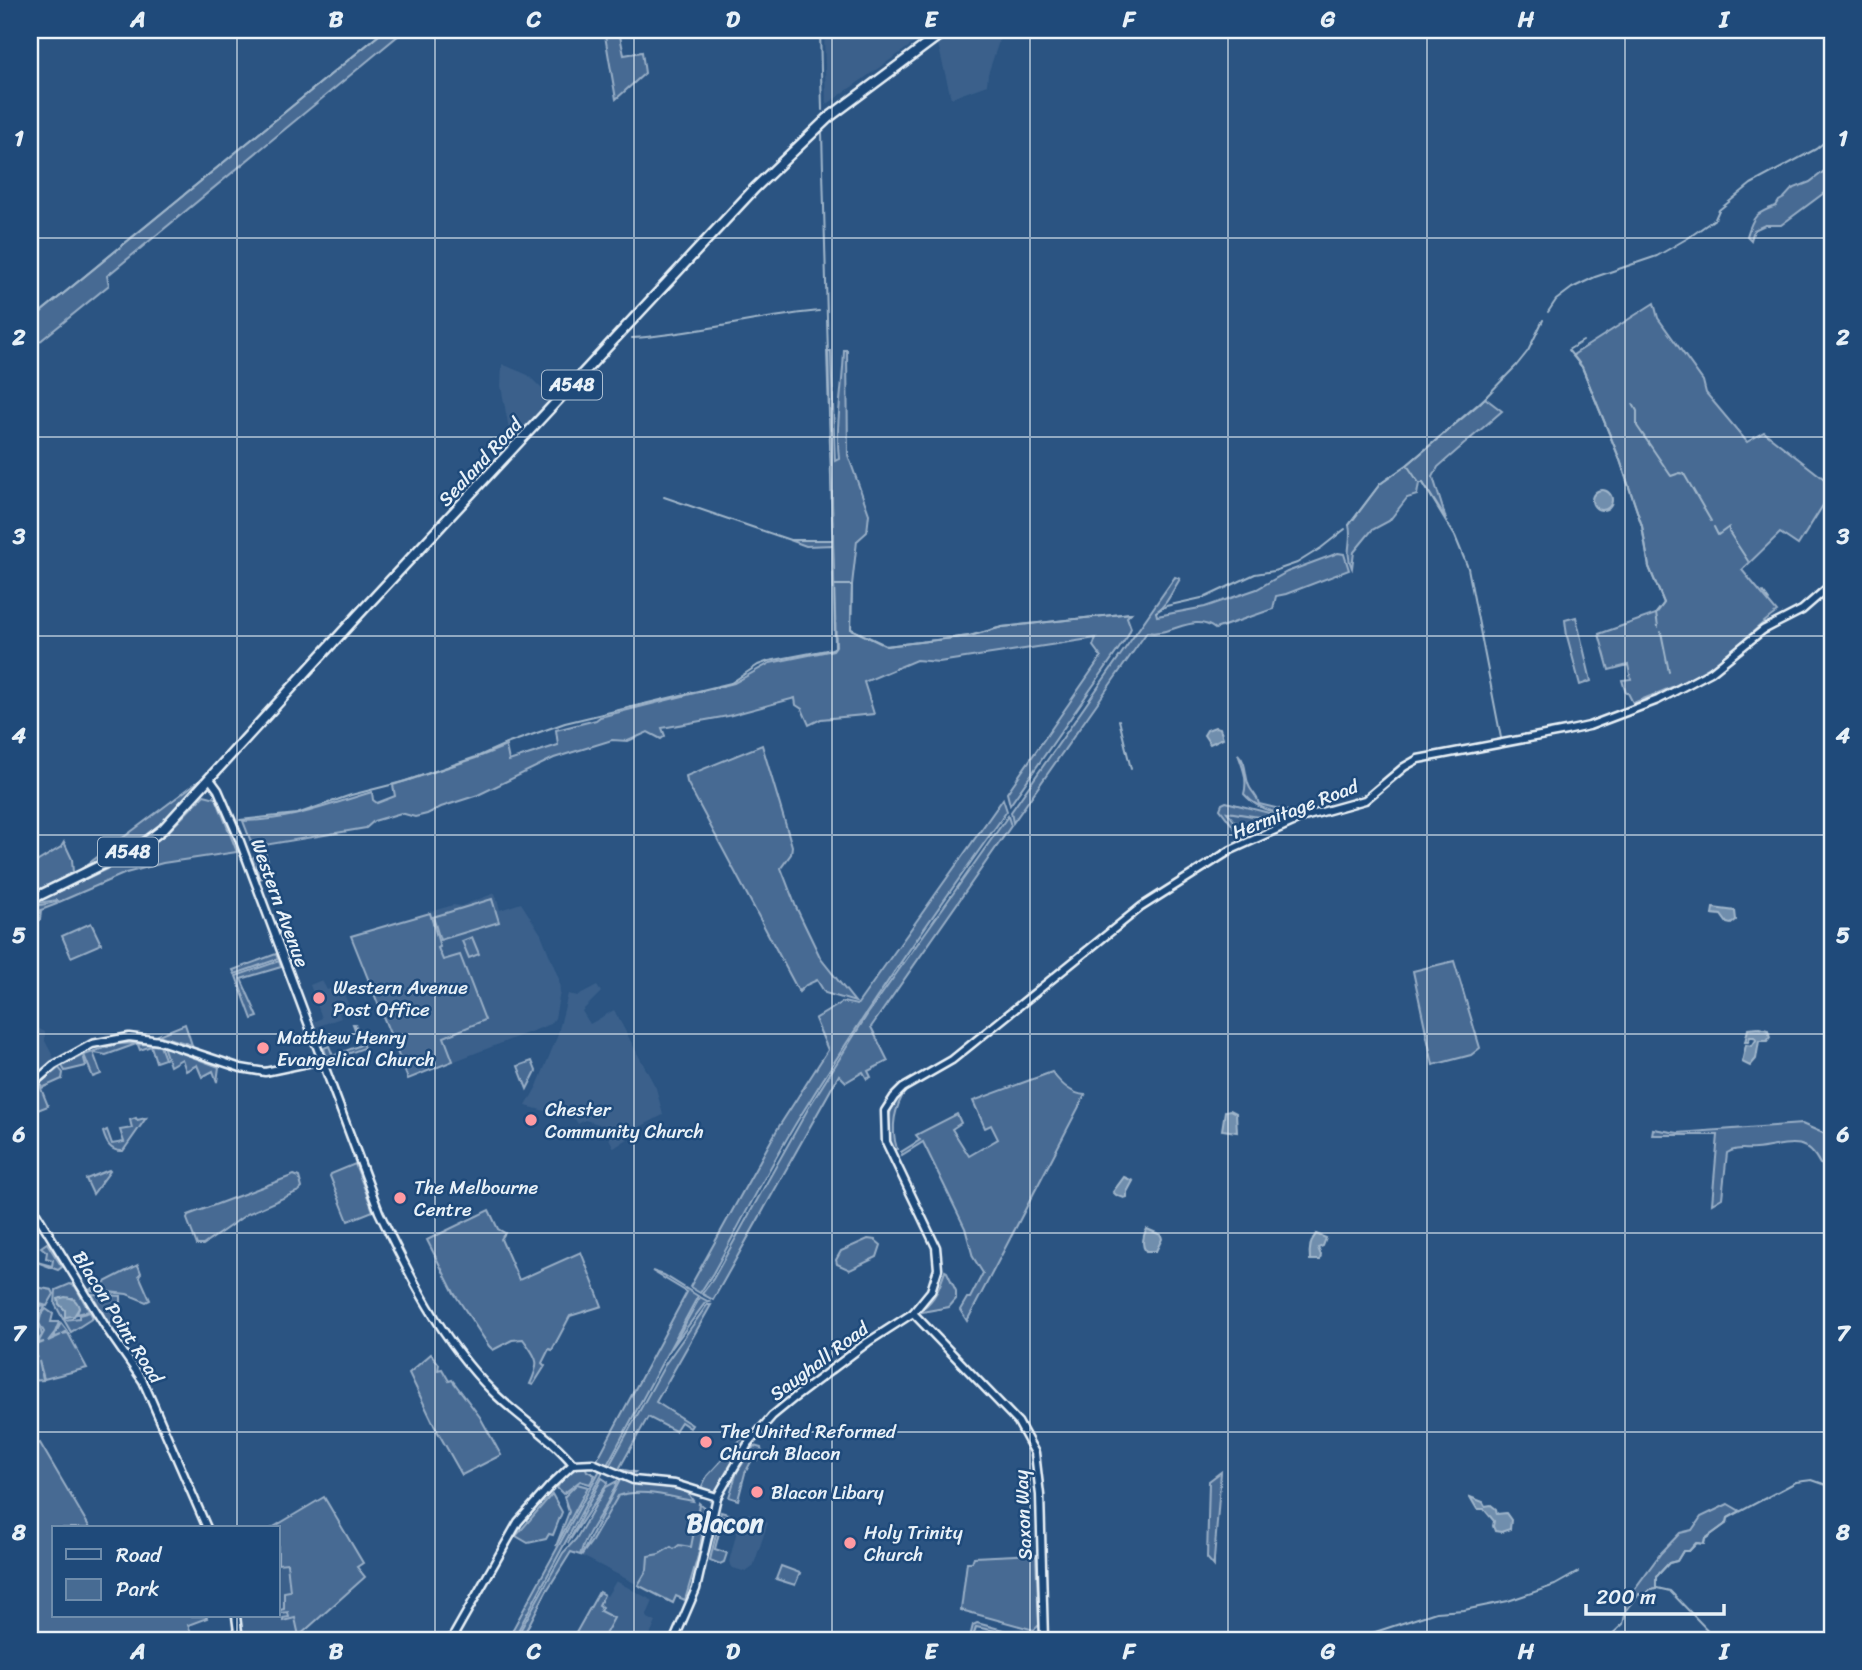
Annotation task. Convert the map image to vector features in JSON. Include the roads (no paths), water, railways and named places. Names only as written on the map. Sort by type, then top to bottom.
[{"type":"main road","name":"Sealand Road","points":[[30,900],[142,845],[163,829],[755,188],[828,118],[946,30]]},
{"type":"street","name":"Hermitage Road","points":[[885,1111],[903,1088],[952,1060],[1140,907],[1231,850],[1304,817],[1365,800],[1404,767],[1418,759],[1589,726],[1675,692],[1719,666],[1763,630],[1802,610],[1832,584]]},
{"type":"street","name":"Western Avenue","points":[[210,779],[218,790],[238,836],[379,1213],[404,1267],[439,1324],[472,1370],[494,1393],[558,1446],[573,1464]]},
{"type":"street","points":[[30,1086],[54,1065],[92,1044],[129,1037],[160,1041],[241,1068],[265,1072],[322,1059]]},
{"type":"street","name":"Saughall Road","points":[[674,1640],[696,1588],[717,1497],[743,1452],[772,1416],[868,1342],[913,1313],[931,1291],[938,1269],[936,1247],[886,1142],[885,1111]]},
{"type":"street","name":"Blacon Point Road","points":[[30,1203],[107,1329],[143,1381],[206,1526]]},
{"type":"street","name":"Saxon Way","points":[[913,1313],[1018,1422],[1035,1452],[1040,1495],[1044,1638]]},
{"type":"street","points":[[451,1640],[518,1522],[573,1464],[593,1463],[633,1480],[675,1484],[717,1497]]},
{"type":"street","points":[[236,1618],[239,1640]]},
{"type":"waterway","points":[[30,321],[385,30]]},
{"type":"waterway","points":[[820,30],[822,110]]},
{"type":"waterway","points":[[664,497],[790,540],[833,540],[822,133]]},
{"type":"waterway","points":[[1548,312],[1556,300],[1572,288],[1595,277],[1657,256],[1688,238],[1715,219],[1719,210],[1751,184],[1816,149],[1832,136]]},
{"type":"waterway","points":[[632,338],[819,311]]},
{"type":"waterway","points":[[1349,525],[1380,484],[1407,465],[1479,404],[1516,366],[1528,351],[1543,320]]},
{"type":"waterway","points":[[1583,341],[1568,350],[1582,367],[1620,460],[1642,526],[1649,567],[1664,603],[1656,613],[1658,627]]},
{"type":"waterway","points":[[1633,404],[1637,411],[1637,426],[1671,476],[1684,474],[1711,521]]},
{"type":"waterway","points":[[1407,465],[1419,483],[1423,483],[1455,536],[1468,568],[1501,738]]},
{"type":"waterway","points":[[1714,527],[1718,535],[1729,527],[1729,532],[1748,561]]},
{"type":"waterway","points":[[1156,612],[1166,606],[1206,597],[1255,574],[1297,563],[1345,529]]},
{"type":"waterway","points":[[240,820],[297,814],[351,795],[406,781],[565,723],[731,683],[769,661],[832,649],[835,647],[833,540]]},
{"type":"waterway","points":[[834,585],[852,585],[851,629],[881,643]]},
{"type":"waterway","points":[[1763,592],[1769,600]]},
{"type":"waterway","points":[[886,646],[970,636],[1002,627],[1131,613]]},
{"type":"waterway","points":[[1661,632],[1669,672]]},
{"type":"waterway","points":[[1119,720],[1131,769]]},
{"type":"waterway","points":[[1606,1640],[1623,1624],[1626,1611],[1639,1594],[1645,1596],[1650,1590],[1656,1589],[1656,1577],[1669,1563],[1677,1561],[1683,1551],[1689,1551],[1696,1543],[1704,1544],[1705,1539],[1727,1523],[1728,1518],[1796,1482],[1812,1480],[1832,1487]]},
{"type":"waterway","points":[[1351,1640],[1436,1612],[1464,1610],[1508,1601],[1555,1585],[1578,1572]]},
{"type":"waterway","points":[[1657,1588],[1670,1591],[1717,1640]]},
{"type":"waterway","points":[[1593,1640],[1602,1640]]},
{"type":"place","name":"Western Avenue Post Office","points":[[319,998]]},
{"type":"place","name":"Matthew Henry Evangelical Church","points":[[263,1048]]},
{"type":"place","name":"Chester Community Church","points":[[531,1120]]},
{"type":"place","name":"The Melbourne Centre","points":[[400,1198]]},
{"type":"place","name":"The United Reformed Church Blacon","points":[[706,1442]]},
{"type":"place","name":"Blacon Libary","points":[[757,1492]]},
{"type":"place","name":"Holy Trinity Church","points":[[850,1543]]},
{"type":"district","name":"Blacon","points":[[725,1523]]}]
